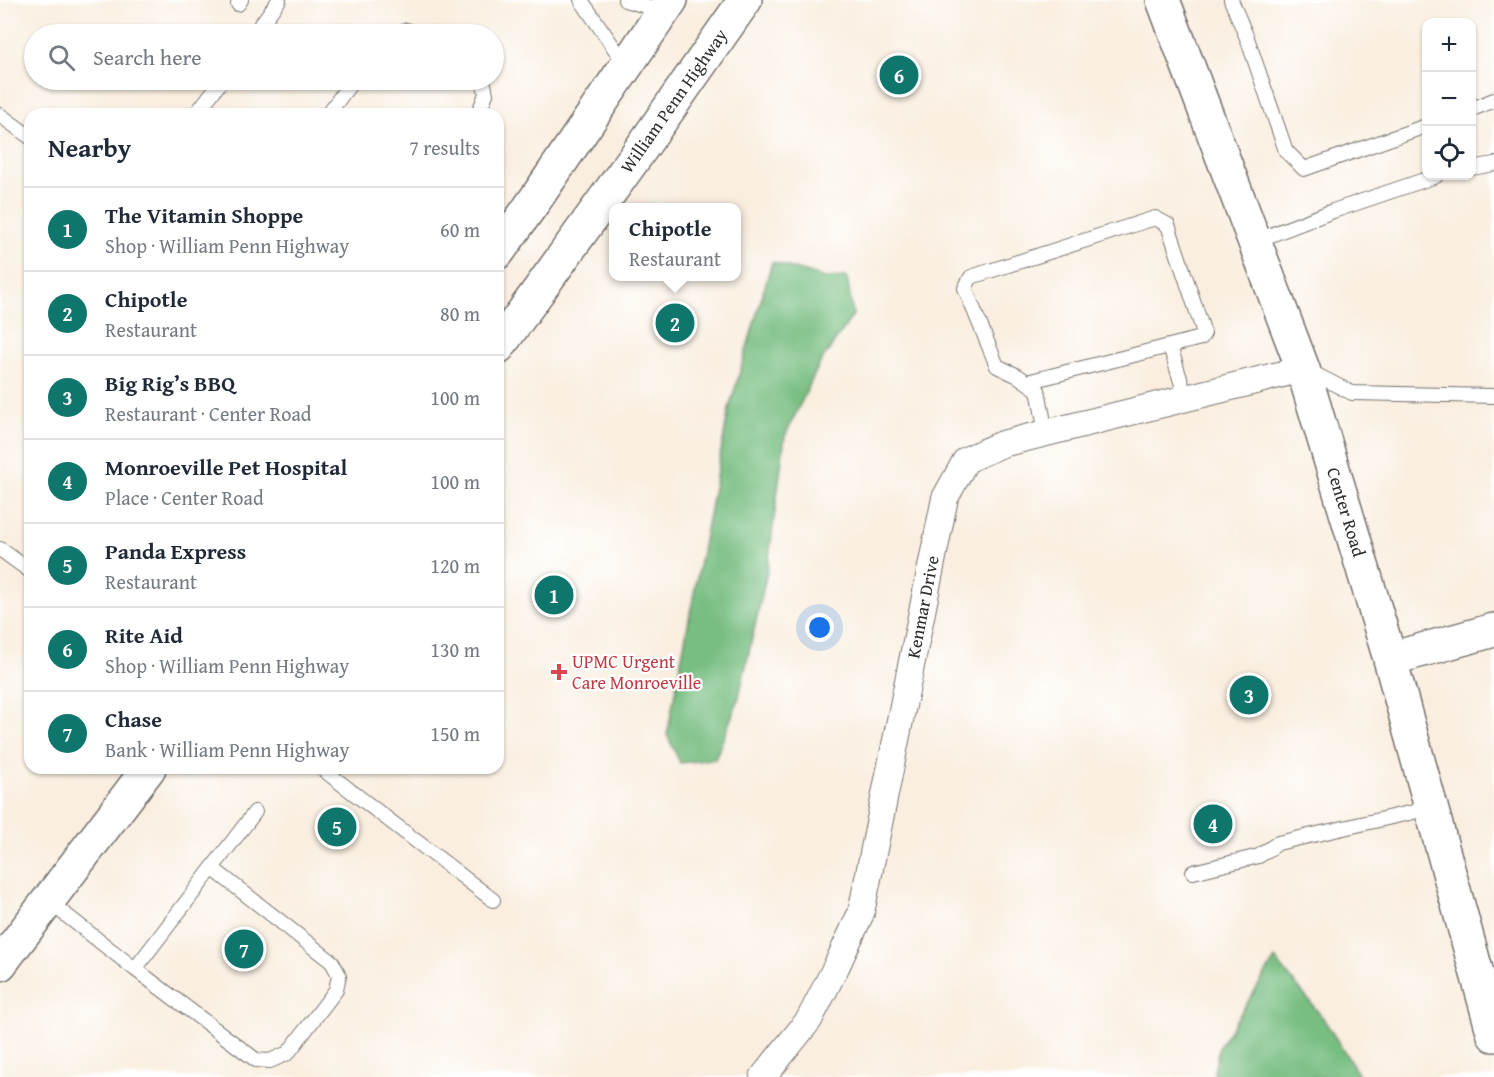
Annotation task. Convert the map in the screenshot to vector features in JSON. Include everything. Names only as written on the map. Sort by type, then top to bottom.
[{"type":"main road","name":"William Penn Highway","points":[[504,339],[745,0]]},
{"type":"main road","name":"Center Road","points":[[1163,0],[1303,369],[1390,659],[1494,1035]]},
{"type":"main road","points":[[504,244],[667,5]]},
{"type":"main road","points":[[1390,659],[1494,630]]},
{"type":"main road","points":[[4,954],[48,901],[144,774]]},
{"type":"street","name":"Kenmar Drive","points":[[763,1077],[809,1020],[861,913],[945,498],[966,460],[1002,444],[1303,369]]},
{"type":"lane","points":[[261,24],[279,0]]},
{"type":"lane","points":[[581,0],[626,66]]},
{"type":"lane","points":[[625,0],[667,5]]},
{"type":"lane","points":[[1231,0],[1247,38],[1286,151],[1304,169],[1422,127]]},
{"type":"lane","points":[[201,108],[214,90]]},
{"type":"lane","points":[[332,108],[346,90]]},
{"type":"lane","points":[[480,108],[486,94],[485,90]]},
{"type":"lane","points":[[1476,107],[1494,100]]},
{"type":"lane","points":[[0,115],[24,132]]},
{"type":"lane","points":[[1476,167],[1494,164]]},
{"type":"lane","points":[[1255,241],[1424,180]]},
{"type":"lane","points":[[1027,382],[1201,338],[1204,333],[1168,225],[1155,218],[971,277],[965,288],[997,366],[1038,390],[1046,433]]},
{"type":"lane","points":[[1170,346],[1186,398]]},
{"type":"lane","points":[[1303,369],[1352,393],[1494,396]]},
{"type":"lane","points":[[0,549],[24,567]]},
{"type":"lane","points":[[329,774],[493,900]]},
{"type":"lane","points":[[1193,872],[1259,856],[1278,843],[1431,808]]},
{"type":"lane","points":[[135,969],[255,812]]},
{"type":"lane","points":[[48,901],[256,1060],[270,1062],[288,1053],[336,990],[339,975],[332,962],[212,868]]},
{"type":"green space","points":[[772,262],[825,278],[847,277],[853,315],[820,363],[785,436],[767,572],[738,701],[715,759],[680,763],[667,735],[729,409]]},
{"type":"green space","points":[[1275,959],[1323,1018],[1358,1077],[1213,1077],[1219,1047]]},
{"type":"place","name":"Rite Aid","points":[[899,75]]},
{"type":"place","name":"Chipotle","points":[[675,323]]},
{"type":"place","name":"The Vitamin Shoppe","points":[[554,595]]},
{"type":"place","name":"UPMC Urgent Care Monroeville","points":[[559,672]]},
{"type":"place","name":"Big Rig’s BBQ","points":[[1249,695]]},
{"type":"place","name":"Monroeville Pet Hospital","points":[[1213,824]]},
{"type":"place","name":"Panda Express","points":[[337,827]]},
{"type":"place","name":"Chase","points":[[244,949]]}]
